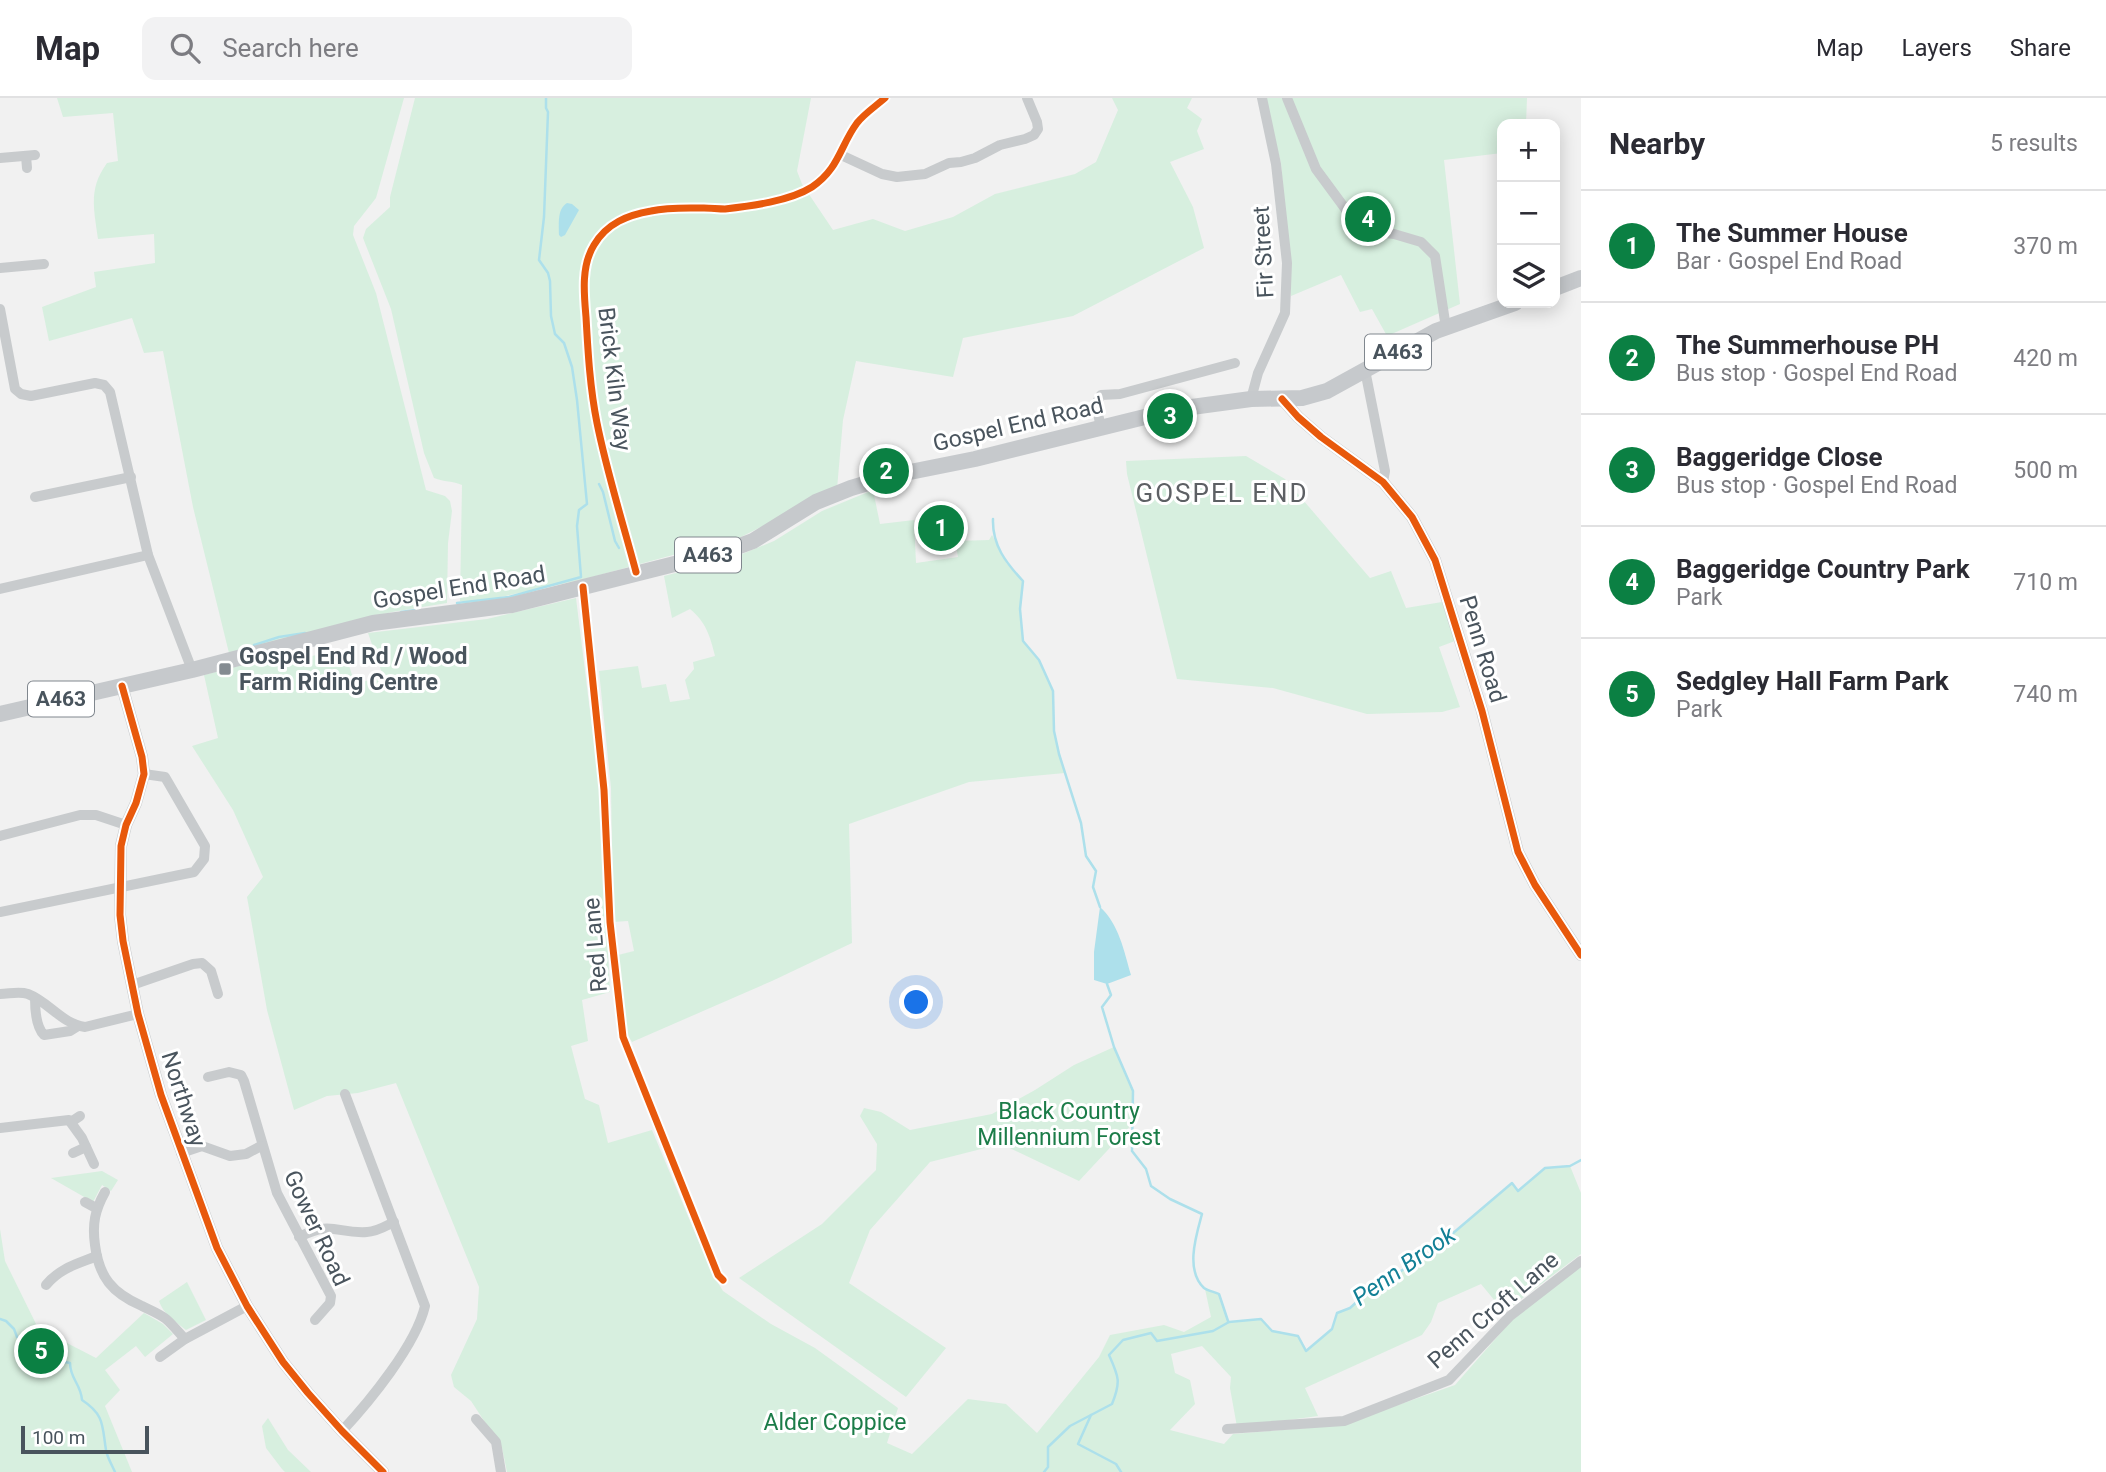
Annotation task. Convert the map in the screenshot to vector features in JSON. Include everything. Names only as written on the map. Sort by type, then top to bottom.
[{"type":"main road","points":[[1560,286],[1581,278]]},
{"type":"main road","name":"A463","points":[[1282,399],[1302,398],[1327,391],[1446,328],[1501,308]]},
{"type":"main road","name":"Gospel End Road","points":[[0,714],[192,670],[373,623],[512,605],[726,551],[753,541],[816,502],[895,475],[975,459],[1177,409],[1251,399],[1282,399]]},
{"type":"street","name":"Brick Kiln Way","points":[[636,572],[603,453],[591,386],[585,268],[594,245],[610,226],[631,215],[656,210],[724,209],[774,201],[810,188],[821,180],[841,155],[847,138],[859,121],[885,98]]},
{"type":"street","points":[[841,155],[881,174],[897,177],[925,174],[938,167],[975,158],[1000,145],[1034,135],[1038,129],[1037,122],[1027,98]]},
{"type":"street","name":"Fir Street","points":[[1251,399],[1258,373],[1286,313],[1287,263],[1276,164],[1262,98]]},
{"type":"street","points":[[1287,98],[1316,169],[1355,222],[1370,231],[1394,234],[1421,242],[1434,256],[1446,328]]},
{"type":"street","points":[[0,158],[29,160]]},
{"type":"street","points":[[0,268],[44,264]]},
{"type":"street","points":[[0,309],[15,388],[22,394],[32,396],[95,383],[104,385],[110,392],[148,555],[192,670]]},
{"type":"street","points":[[1101,428],[1096,404],[1101,395],[1120,394],[1235,363]]},
{"type":"street","points":[[1365,370],[1385,471],[1383,482]]},
{"type":"street","name":"Penn Road","points":[[1282,399],[1321,438],[1383,482],[1412,517],[1435,560],[1482,711],[1518,852],[1535,885],[1581,955]]},
{"type":"street","points":[[35,497],[131,477]]},
{"type":"street","points":[[0,589],[148,555]]},
{"type":"street","name":"Red Lane","points":[[583,587],[604,790],[610,922],[623,1037],[718,1275],[723,1280]]},
{"type":"street","name":"Northway","points":[[122,686],[142,757],[144,774],[121,846],[120,915],[138,1014],[161,1095],[217,1248],[247,1306],[283,1362],[342,1431],[383,1472]]},
{"type":"street","points":[[0,912],[194,872],[204,859],[205,846],[165,777],[144,774]]},
{"type":"street","points":[[0,836],[80,815],[96,815],[126,825]]},
{"type":"street","points":[[132,985],[202,963],[211,971],[218,994]]},
{"type":"street","points":[[0,994],[23,993],[78,1026],[85,1027],[138,1014]]},
{"type":"street","points":[[35,998],[38,1020],[44,1035],[70,1031],[78,1026]]},
{"type":"street","name":"Gower Road","points":[[208,1077],[229,1072],[241,1075],[277,1194],[331,1296],[330,1303],[315,1321]]},
{"type":"street","points":[[342,1431],[368,1403],[407,1347],[425,1306],[345,1094]]},
{"type":"street","points":[[0,1128],[75,1119],[94,1164]]},
{"type":"street","points":[[181,1153],[202,1146],[230,1156],[246,1154],[261,1146]]},
{"type":"street","points":[[74,1153],[86,1147]]},
{"type":"street","points":[[105,1192],[96,1209],[93,1227],[103,1275],[114,1290],[165,1318],[185,1339]]},
{"type":"street","points":[[85,1202],[96,1209]]},
{"type":"street","points":[[299,1237],[319,1228],[331,1227],[371,1232],[394,1222]]},
{"type":"street","points":[[46,1284],[66,1267],[97,1255]]},
{"type":"street","name":"Penn Croft Lane","points":[[1227,1429],[1344,1421],[1449,1380],[1510,1316],[1581,1261]]},
{"type":"street","points":[[160,1357],[185,1339],[247,1306]]},
{"type":"street","points":[[476,1419],[496,1443],[501,1472]]},
{"type":"green space","points":[[57,98],[404,98],[376,198],[354,226],[353,235],[376,293],[426,490],[445,496],[450,501],[452,511],[448,543],[447,603],[392,612],[229,653],[193,507],[163,351],[144,353],[132,318],[49,341],[42,307],[96,287],[94,272],[155,263],[154,234],[98,239],[94,200],[97,182],[107,163],[118,161],[113,113],[63,117]]},
{"type":"green space","points":[[415,98],[811,98],[797,171],[802,184],[833,230],[873,219],[905,231],[953,217],[995,194],[1075,174],[1096,162],[1118,110],[1112,98],[1192,98],[1187,108],[1202,119],[1197,131],[1204,149],[1170,162],[1193,207],[1204,248],[1073,316],[963,338],[953,377],[856,361],[843,420],[837,489],[735,540],[581,580],[481,601],[460,601],[462,485],[434,478],[424,453],[391,309],[363,238],[366,229],[390,207],[390,197]]},
{"type":"green space","points":[[1264,98],[1527,98],[1526,119],[1497,119],[1497,154],[1444,160],[1460,304],[1387,336],[1372,309],[1360,312],[1341,275],[1291,296],[1281,163]]},
{"type":"green space","points":[[1246,456],[1285,479],[1370,578],[1391,571],[1406,608],[1442,602],[1455,641],[1439,647],[1460,707],[1442,712],[1367,714],[1273,688],[1177,679],[1126,461]]},
{"type":"green space","points":[[873,490],[880,524],[914,520],[916,563],[958,557],[955,541],[989,540],[992,535],[1007,564],[1023,581],[1020,609],[1023,640],[1039,660],[1053,691],[1054,731],[1065,773],[969,782],[849,824],[852,943],[632,1042],[627,1034],[618,955],[634,951],[628,921],[613,922],[611,788],[599,671],[638,666],[642,688],[666,684],[670,702],[690,699],[685,680],[694,669],[693,662],[715,656],[707,630],[690,609],[672,618],[664,576],[730,559],[774,541],[822,511]]},
{"type":"green space","name":"Alder Coppice","points":[[576,598],[600,792],[610,992],[582,1000],[588,1041],[571,1046],[585,1099],[599,1105],[608,1143],[652,1130],[711,1271],[723,1291],[771,1324],[815,1348],[898,1408],[887,1443],[912,1454],[968,1399],[1006,1404],[1037,1433],[1099,1357],[1110,1335],[1164,1325],[1184,1332],[1211,1317],[1205,1289],[1219,1294],[1229,1322],[1261,1319],[1272,1331],[1298,1336],[1307,1350],[1332,1329],[1337,1313],[1350,1308],[1370,1290],[1422,1258],[1512,1183],[1518,1190],[1545,1168],[1570,1166],[1581,1193],[1581,1254],[1504,1312],[1481,1284],[1438,1303],[1431,1322],[1422,1335],[1305,1388],[1318,1416],[1237,1427],[1230,1388],[1231,1377],[1202,1346],[1171,1354],[1175,1373],[1190,1380],[1195,1404],[1170,1430],[1224,1444],[1233,1434],[1341,1425],[1455,1385],[1512,1320],[1581,1266],[1581,1472],[507,1472],[502,1448],[471,1401],[454,1387],[451,1375],[477,1319],[479,1287],[396,1083],[358,1093],[327,1096],[294,1110],[267,1010],[247,897],[263,877],[233,810],[192,746],[218,738],[204,675],[276,656],[284,661],[344,650],[355,684],[383,676],[368,633],[487,619]]},
{"type":"green space","name":"Black Country Millennium Forest","points":[[1114,1047],[1133,1091],[1133,1123],[1079,1181],[1001,1144],[930,1162],[870,1230],[849,1283],[946,1348],[906,1397],[739,1278],[822,1224],[876,1170],[877,1144],[860,1116],[864,1108],[881,1112],[910,1130],[992,1114],[1074,1065]]},
{"type":"green space","points":[[102,1171],[118,1180],[111,1191],[102,1185],[93,1202],[51,1178]]},
{"type":"green space","points":[[0,1229],[5,1261],[38,1328],[96,1358],[144,1313],[163,1324],[173,1334],[145,1357],[136,1346],[105,1370],[120,1390],[105,1406],[132,1472],[0,1472]]},
{"type":"green space","points":[[187,1282],[206,1320],[186,1330],[166,1314],[159,1301]]},
{"type":"green space","points":[[268,1418],[288,1450],[311,1472],[285,1472],[282,1469],[266,1448],[262,1426]]},
{"type":"water","points":[[567,203],[579,210],[565,235],[561,237],[559,217]]},
{"type":"water","points":[[1100,907],[1112,921],[1131,975],[1107,984],[1094,980],[1094,952]]},
{"type":"waterway","points":[[457,603],[509,597],[581,577],[577,526],[579,510],[587,504],[577,400],[572,367],[564,343],[555,334],[548,273],[539,260],[544,217],[548,112],[546,98]]},
{"type":"waterway","points":[[599,484],[619,548]]},
{"type":"waterway","points":[[993,519],[995,537],[1001,553],[1023,581],[1020,609],[1023,641],[1039,660],[1053,691],[1054,731],[1059,754],[1081,823],[1086,856],[1096,871],[1093,887],[1100,907]]},
{"type":"waterway","points":[[401,612],[415,610]]},
{"type":"waterway","points":[[254,645],[305,633]]},
{"type":"waterway","points":[[1107,984],[1111,995],[1102,1007],[1114,1047],[1133,1091],[1132,1151],[1146,1169],[1151,1186],[1170,1199],[1202,1214],[1194,1252],[1195,1272],[1204,1288],[1219,1294],[1228,1321]]},
{"type":"waterway","name":"Penn Brook","points":[[1044,1472],[1048,1467],[1048,1447],[1070,1426],[1112,1404],[1118,1380],[1109,1355],[1123,1340],[1151,1333],[1157,1341],[1213,1331],[1229,1322],[1261,1319],[1272,1331],[1298,1336],[1306,1351],[1332,1329],[1337,1313],[1350,1308],[1370,1290],[1422,1258],[1512,1183],[1518,1191],[1545,1168],[1570,1166],[1581,1160]]},
{"type":"waterway","points":[[0,1319],[14,1329],[17,1337],[45,1358],[70,1363],[82,1400],[99,1416],[107,1453],[115,1472]]},
{"type":"waterway","points":[[1091,1415],[1078,1444],[1116,1464],[1121,1472]]},
{"type":"cycle path","points":[[636,572],[605,460],[593,397],[584,290],[585,271],[594,245],[612,226],[642,213],[671,208],[735,208],[770,202],[803,192],[828,173],[857,123],[885,98]]},
{"type":"cycle path","points":[[1282,399],[1321,437],[1383,482],[1412,517],[1435,560],[1482,711],[1518,852],[1535,885],[1581,955]]},
{"type":"cycle path","points":[[583,587],[604,790],[610,922],[623,1037],[718,1275],[723,1280]]},
{"type":"cycle path","points":[[122,686],[142,757],[144,774],[121,846],[120,915],[138,1014],[161,1095],[217,1248],[247,1306],[283,1362],[308,1393],[383,1472]]},
{"type":"place","name":"Baggeridge Country Park","points":[[1368,219]]},
{"type":"place","name":"Baggeridge Close","points":[[1170,416]]},
{"type":"place","name":"The Summerhouse PH","points":[[886,471]]},
{"type":"place","name":"The Summer House","points":[[941,528]]},
{"type":"place","name":"Gospel End Rd / Wood Farm Riding Centre","points":[[225,669]]},
{"type":"place","name":"Sedgley Hall Farm Park","points":[[41,1351]]},
{"type":"district","name":"GOSPEL END","points":[[1222,493]]}]
